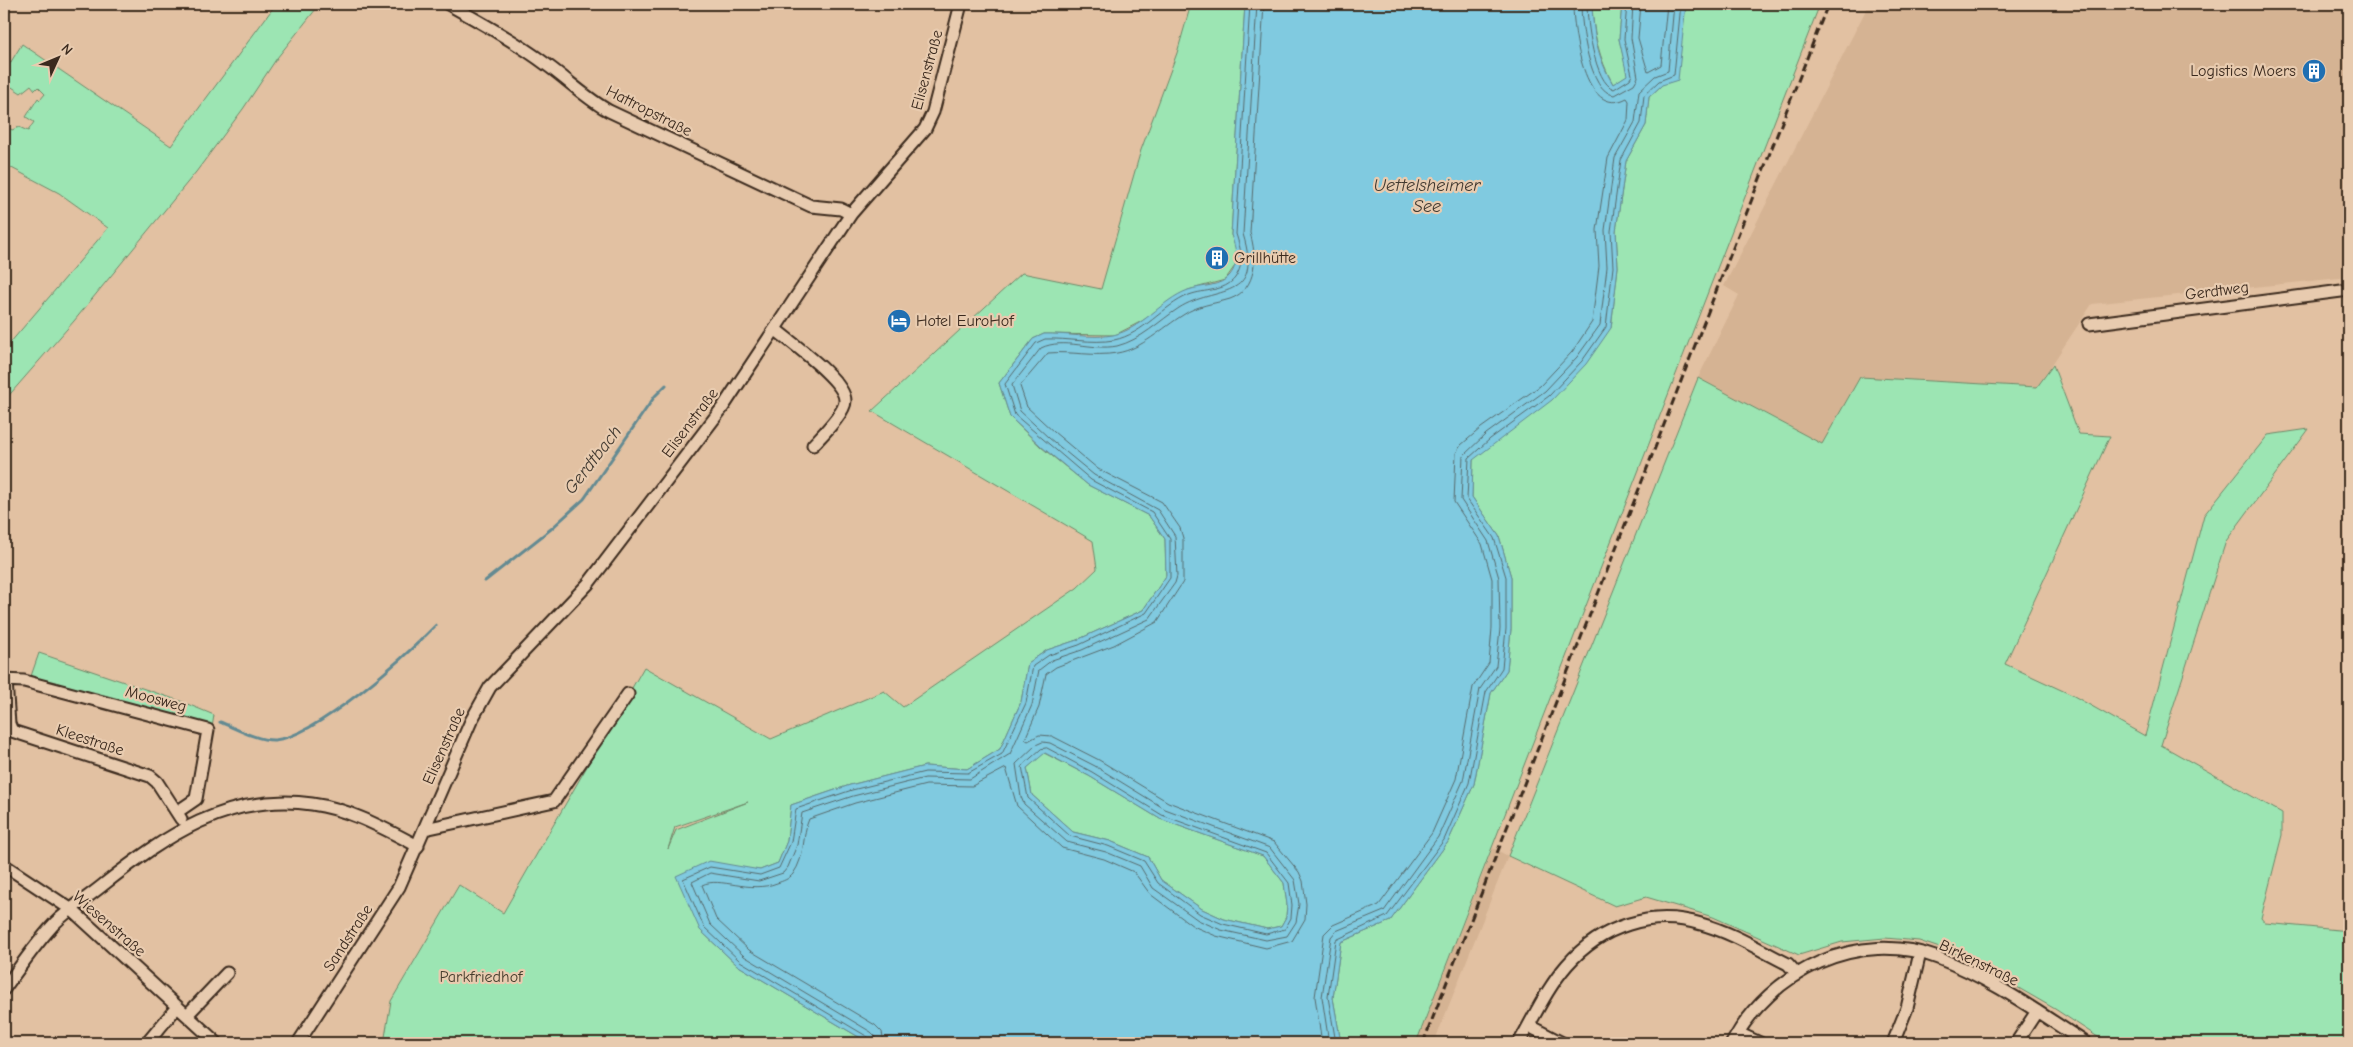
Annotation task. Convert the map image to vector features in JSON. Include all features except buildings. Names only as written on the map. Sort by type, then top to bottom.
[{"type":"street","name":"Hattropstraße","points":[[448,4],[529,52],[570,81],[594,103],[609,111],[811,206],[841,209],[851,214]]},
{"type":"street","name":"Elisenstraße","points":[[418,846],[471,721],[490,687],[588,584],[723,407],[851,214],[921,136],[930,121],[961,4]]},
{"type":"street","name":"Gerdtweg","points":[[2089,324],[2349,290]]},
{"type":"street","points":[[775,329],[833,378],[843,393],[845,401],[842,409],[813,445]]},
{"type":"street","name":"Kleestraße","points":[[5,681],[8,724],[12,731],[150,776],[157,782],[186,826]]},
{"type":"street","name":"Moosweg","points":[[5,681],[24,681],[208,730],[196,800],[177,812]]},
{"type":"street","points":[[425,829],[554,801],[628,694]]},
{"type":"street","points":[[4,989],[42,938],[57,922],[127,866],[186,826],[217,813],[245,807],[299,802],[333,808],[350,814],[418,846]]},
{"type":"street","name":"Sandstraße","points":[[298,1043],[387,908],[410,867],[418,846]]},
{"type":"street","name":"Wiesenstraße","points":[[4,865],[72,910],[216,1043]]},
{"type":"street","points":[[1519,1043],[1550,988],[1566,966],[1583,948],[1610,931],[1639,920],[1674,918],[1704,924],[1788,964],[1796,973]]},
{"type":"street","name":"Birkenstraße","points":[[1732,1043],[1767,997],[1796,973],[1843,954],[1880,950],[1920,953],[1960,968],[2037,1011],[2086,1043]]},
{"type":"street","points":[[1893,1043],[1907,1008],[1920,953]]},
{"type":"street","points":[[187,1016],[226,974]]},
{"type":"street","points":[[147,1043],[177,1006]]},
{"type":"street","points":[[2016,1043],[2037,1011]]},
{"type":"street","points":[[1529,1026],[1562,1043]]},
{"type":"street","points":[[1738,1033],[1760,1043]]},
{"type":"shaded area","points":[[1865,4],[2349,4],[2349,277],[2092,304],[2037,387],[1860,377],[1822,444],[1698,378],[1739,295],[1724,286],[1868,6]]},
{"type":"shaded area","points":[[1493,848],[1508,856],[1434,1043],[1416,1043]]},
{"type":"green space","points":[[276,4],[320,4],[277,58],[243,109],[196,172],[74,321],[4,401],[4,350],[108,228],[59,193],[4,164],[4,125],[12,130],[19,127],[28,131],[34,122],[26,117],[38,98],[40,100],[45,94],[38,87],[35,90],[31,85],[21,93],[4,82],[4,73],[22,44],[171,146]]},
{"type":"green space","name":"Parkfriedhof","points":[[1191,4],[1245,4],[1231,235],[1236,248],[1237,263],[1225,280],[1188,290],[1142,321],[1115,335],[1044,334],[1033,339],[999,383],[1010,417],[1041,447],[1088,485],[1149,516],[1165,539],[1166,576],[1143,610],[1077,640],[1047,650],[1028,663],[1021,702],[1000,749],[967,769],[925,766],[850,785],[791,805],[787,841],[778,863],[760,870],[739,868],[700,930],[737,965],[869,1043],[384,1043],[391,1001],[459,885],[503,913],[644,667],[771,739],[884,691],[903,707],[1077,588],[1097,569],[1093,541],[872,411],[1022,273],[1101,289],[1141,150],[1177,53]],"holes":[[[748,802],[676,830],[668,849],[675,827]]]},
{"type":"green space","points":[[1592,4],[1622,4],[1619,39],[1628,75],[1613,84],[1604,65],[1598,45]]},
{"type":"green space","points":[[1686,4],[1820,4],[1416,1043],[1341,1043],[1333,998],[1341,942],[1390,921],[1448,842],[1474,784],[1491,693],[1507,670],[1511,629],[1511,577],[1499,536],[1472,497],[1473,459],[1611,328],[1618,267],[1616,231],[1626,161],[1646,125],[1649,97],[1662,85]]},
{"type":"green space","points":[[2053,365],[2079,434],[2110,436],[2005,664],[2072,695],[2145,736],[2204,515],[2268,435],[2309,429],[2226,541],[2161,745],[2282,813],[2282,835],[2261,918],[2265,923],[2349,931],[2349,1043],[2107,1043],[2055,1009],[1963,956],[1919,941],[1885,938],[1842,942],[1799,955],[1713,917],[1646,897],[1615,906],[1508,856],[1698,378],[1822,444],[1860,377],[2037,387]]},
{"type":"green space","points":[[39,653],[180,701],[214,715],[212,728],[30,679]]},
{"type":"green space","points":[[1044,753],[1089,776],[1160,819],[1263,856],[1284,883],[1287,904],[1286,917],[1281,926],[1267,929],[1224,919],[1202,909],[1161,880],[1148,857],[1110,841],[1073,832],[1032,795],[1027,768]]},
{"type":"water","name":"Uettelsheimer See","points":[[1245,4],[1592,4],[1597,46],[1613,84],[1627,75],[1619,39],[1622,4],[1686,4],[1678,80],[1662,85],[1649,97],[1646,125],[1626,161],[1616,231],[1618,267],[1611,328],[1586,364],[1552,400],[1473,460],[1472,497],[1499,536],[1511,577],[1511,629],[1507,670],[1491,693],[1474,784],[1448,842],[1390,921],[1341,942],[1333,998],[1341,1043],[869,1043],[737,965],[700,930],[676,876],[709,861],[760,870],[778,863],[787,841],[791,805],[850,785],[925,766],[967,769],[1000,749],[1021,702],[1028,663],[1047,650],[1077,640],[1143,610],[1166,576],[1165,539],[1149,516],[1088,485],[1042,447],[1010,417],[999,383],[1033,339],[1044,334],[1113,335],[1133,327],[1169,300],[1188,290],[1222,282],[1230,275],[1236,260],[1236,250],[1231,235]],"holes":[[[1045,753],[1089,776],[1160,819],[1263,856],[1284,883],[1287,905],[1286,917],[1281,926],[1267,929],[1224,919],[1202,909],[1161,880],[1148,857],[1110,841],[1073,832],[1032,795],[1027,768]]]},
{"type":"waterway","name":"Gerdtbach","points":[[485,581],[551,529],[584,499],[655,396],[666,385]]},
{"type":"waterway","name":"Gerdtbach","points":[[220,722],[268,740],[293,735],[313,725],[360,693],[436,625]]},
{"type":"railway","points":[[1423,1043],[1828,4]]},
{"type":"place","name":"Logistics Moers","points":[[2314,71]]},
{"type":"place","name":"Grillhütte","points":[[1217,258]]},
{"type":"place","name":"Hotel EuroHof","points":[[899,321]]}]
